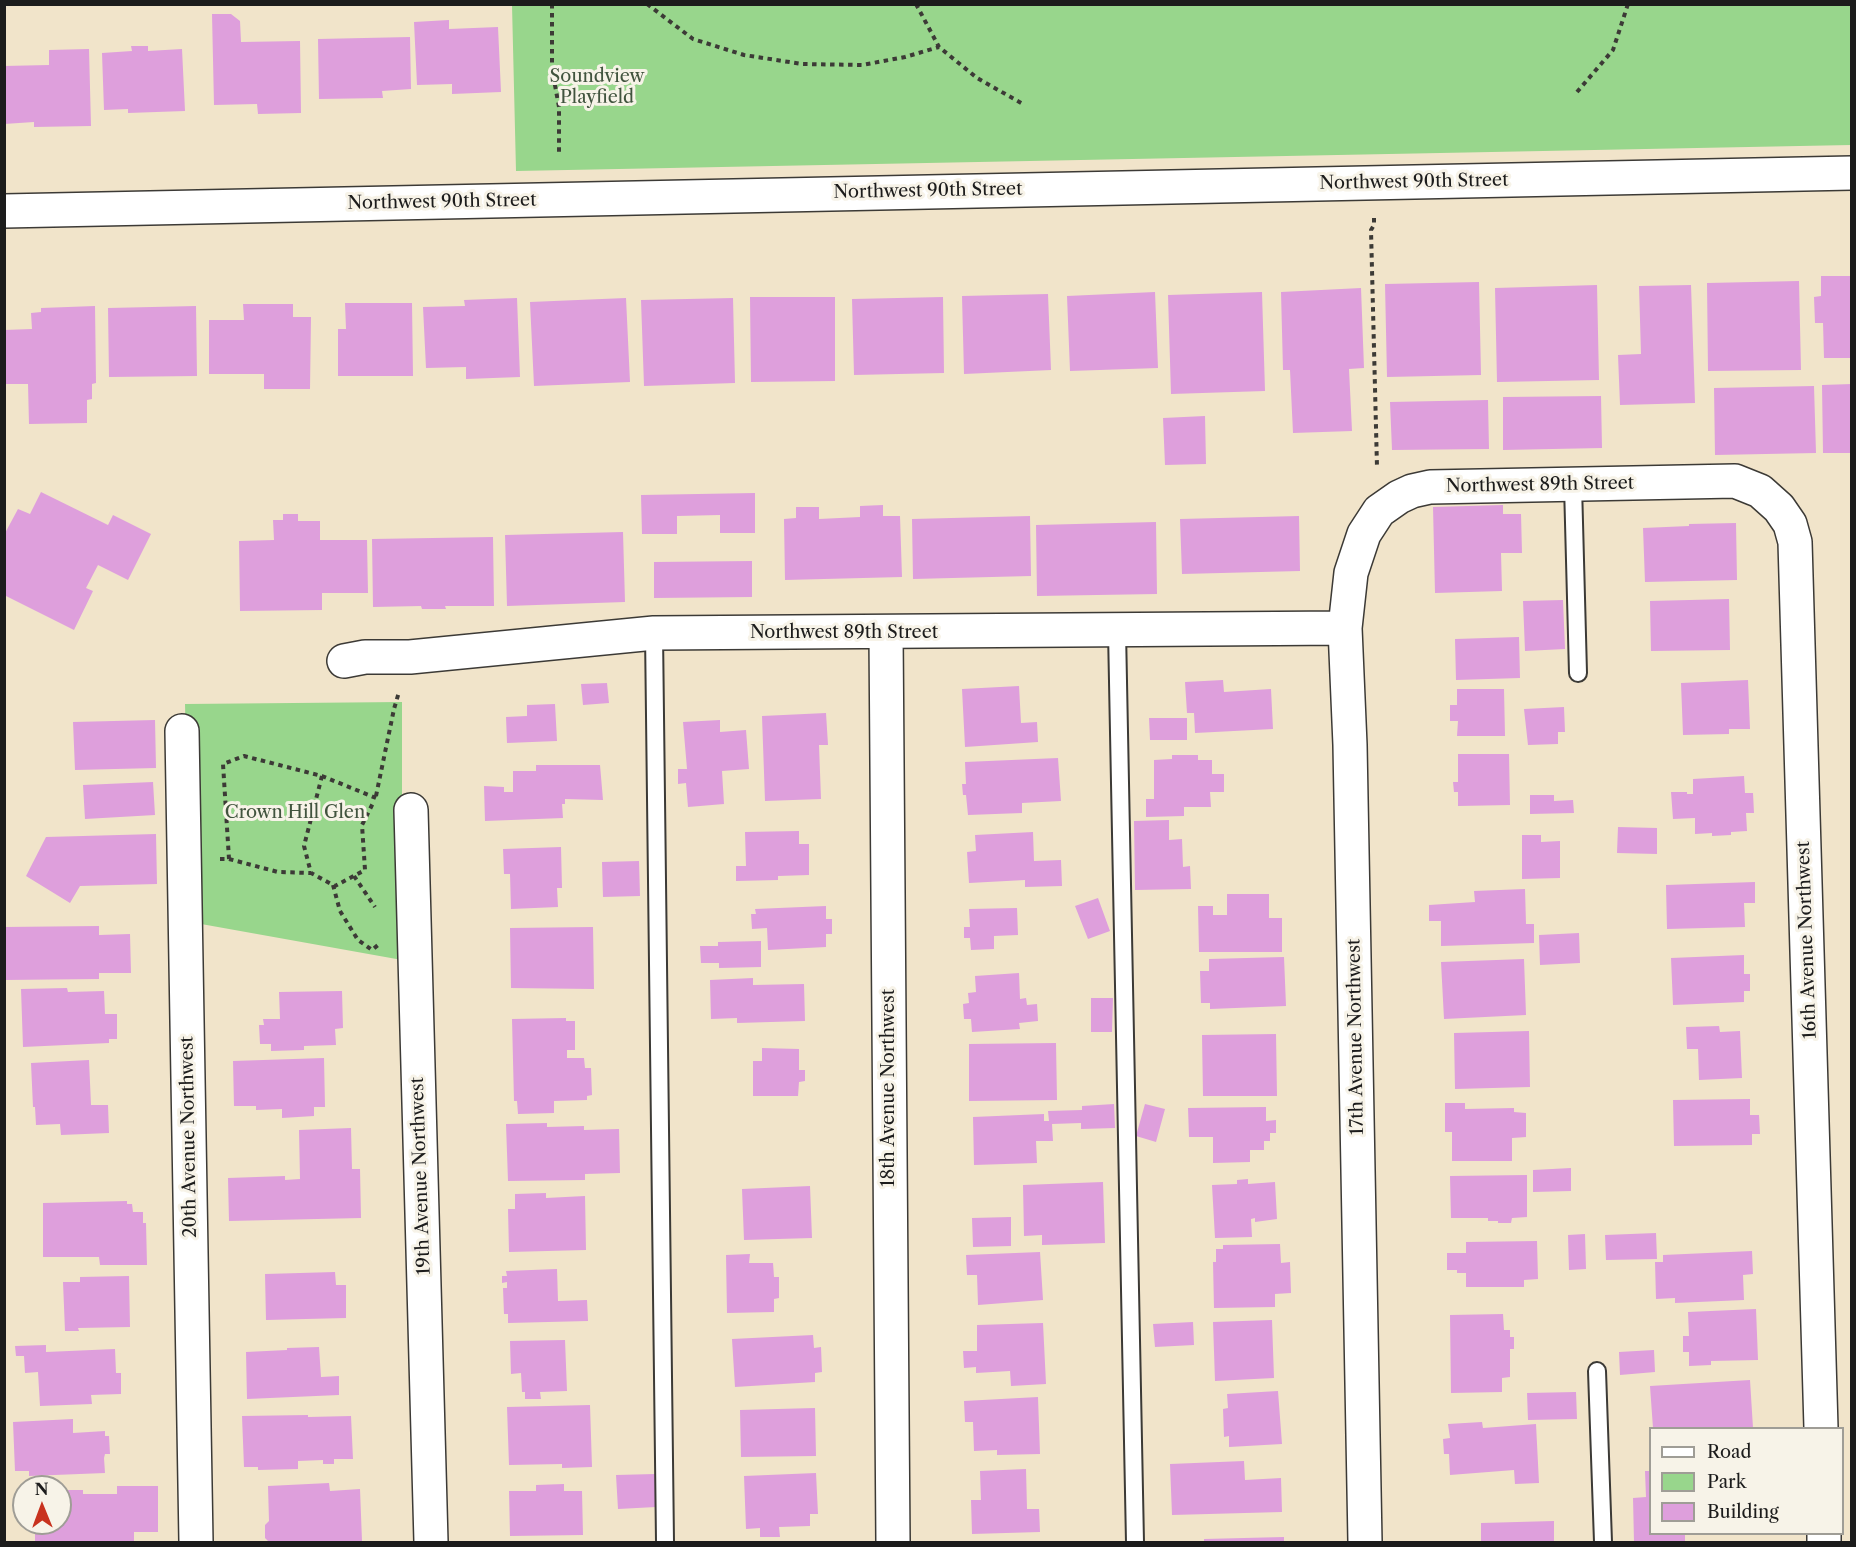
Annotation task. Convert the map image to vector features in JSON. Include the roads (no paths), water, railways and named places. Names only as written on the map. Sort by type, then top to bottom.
[{"type":"street","name":"Northwest 90th Street","points":[[4,211],[1851,173]]},
{"type":"street","name":"Northwest 89th Street","points":[[1371,523],[1399,497],[1430,487],[1735,481]]},
{"type":"street","name":"16th Avenue Northwest","points":[[1735,481],[1760,491],[1779,508],[1790,524],[1795,542],[1821,1427]]},
{"type":"street","name":"17th Avenue Northwest","points":[[1365,1542],[1350,757],[1345,628],[1351,573],[1371,523]]},
{"type":"street","name":"Northwest 89th Street","points":[[344,662],[365,657],[410,657],[654,633],[1345,628]]},
{"type":"street","name":"18th Avenue Northwest","points":[[885,633],[893,1542]]},
{"type":"street","name":"20th Avenue Northwest","points":[[182,731],[196,1542]]},
{"type":"street","name":"19th Avenue Northwest","points":[[411,810],[431,1542]]},
{"type":"lane","points":[[1573,485],[1578,673]]},
{"type":"lane","points":[[1117,631],[1135,1542]]},
{"type":"lane","points":[[654,633],[665,1542]]},
{"type":"lane","points":[[1597,1371],[1603,1542]]},
{"type":"park label","name":"Soundview Playfield","points":[[597,88]]},
{"type":"park label","name":"Crown Hill Glen","points":[[295,813]]}]
